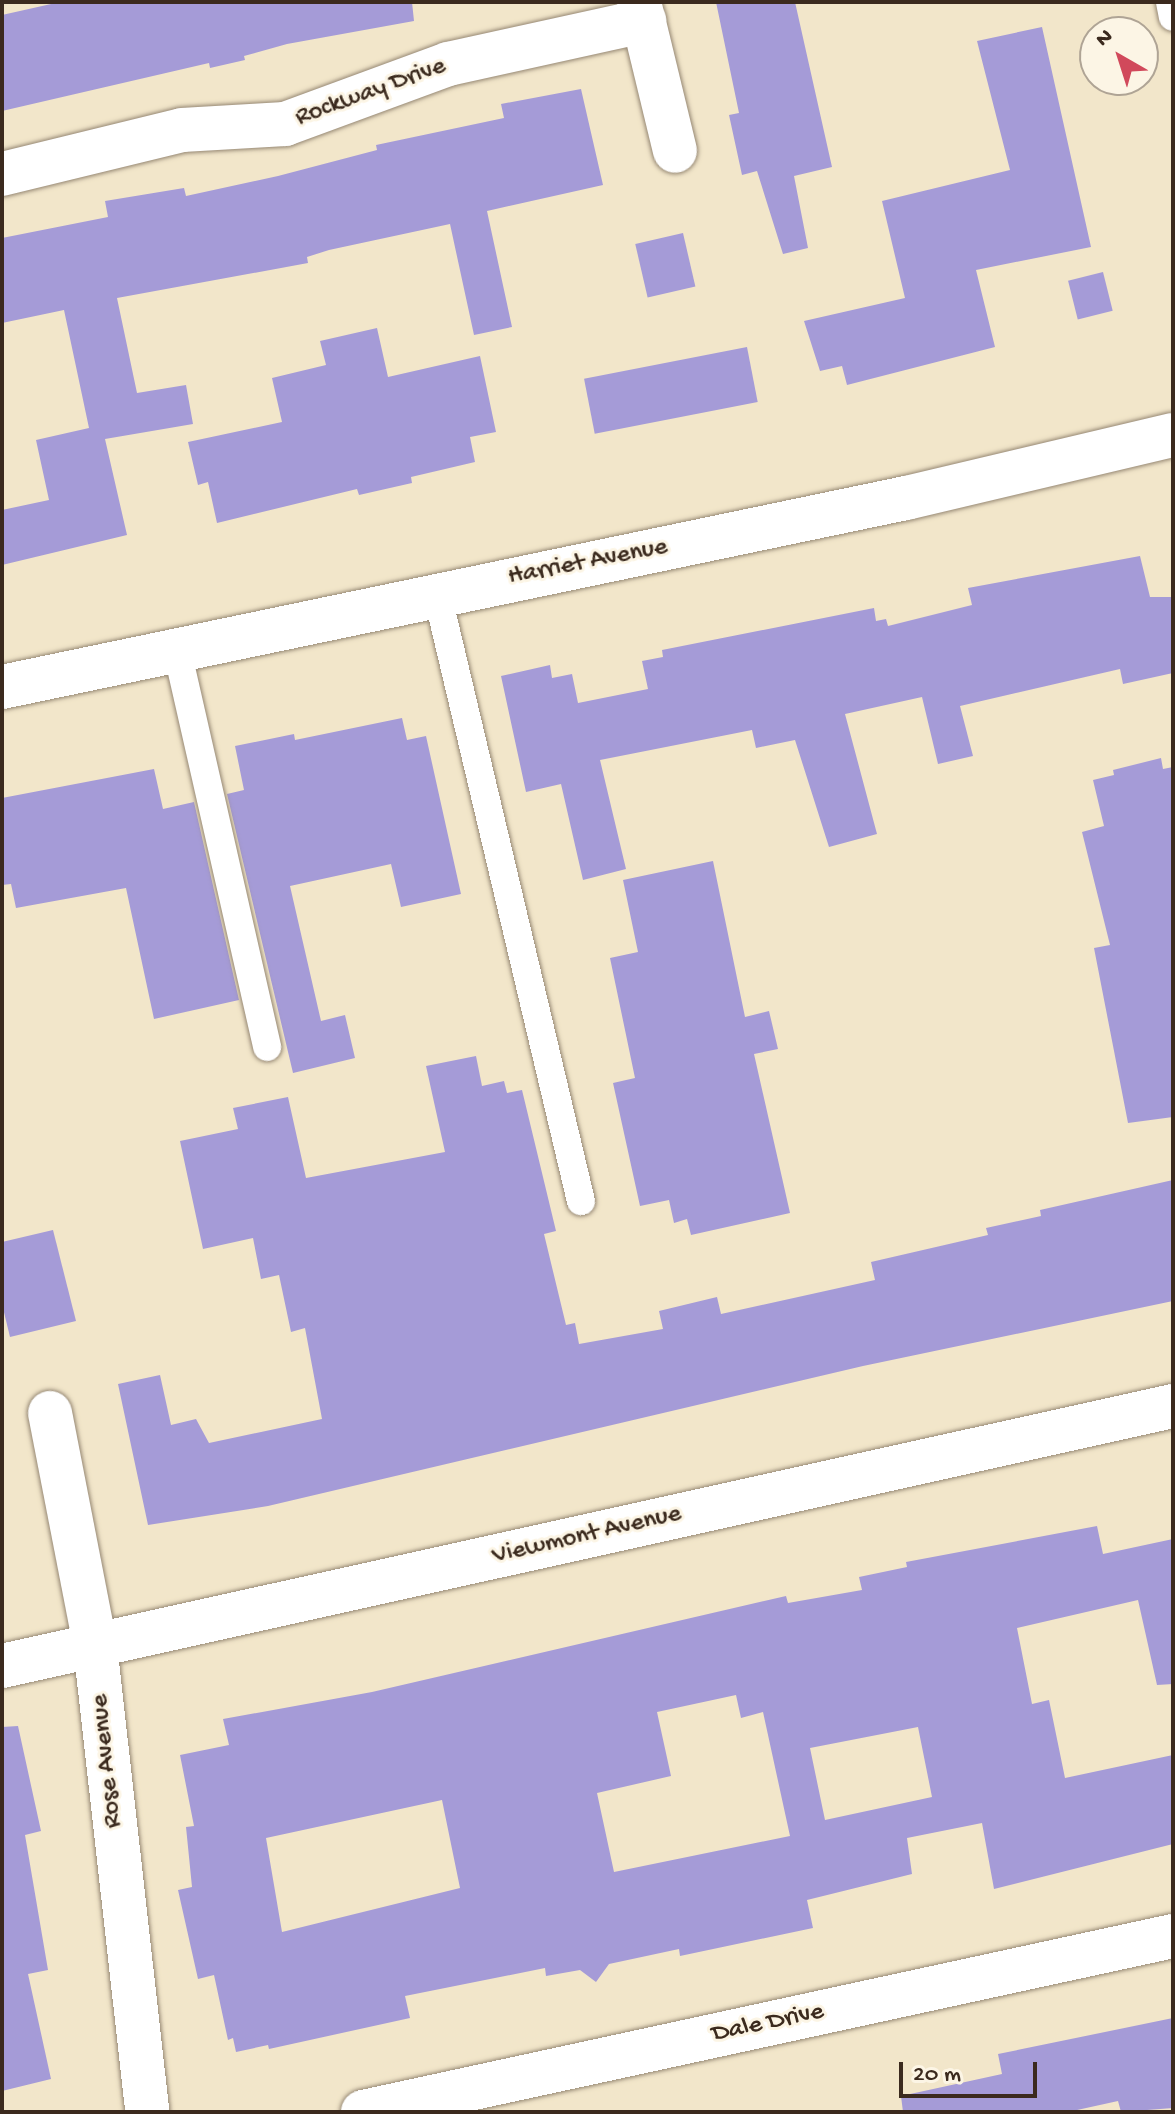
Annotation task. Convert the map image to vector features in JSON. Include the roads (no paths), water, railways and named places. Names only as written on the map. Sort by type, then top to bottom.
[{"type":"street","name":"Rockway Drive","points":[[2,174],[182,130],[285,124],[448,64],[642,12],[675,151]]},
{"type":"street","name":"Harriet Avenue","points":[[2,687],[437,593],[906,498],[1173,435]]},
{"type":"street","name":"Viewmont Avenue","points":[[2,1666],[1173,1406]]},
{"type":"street","name":"Rose Avenue","points":[[50,1413],[95,1645],[147,2112]]},
{"type":"street","name":"Dale Drive","points":[[363,2112],[1173,1936]]},
{"type":"lane","points":[[1170,2],[1173,17]]},
{"type":"lane","points":[[437,593],[581,1201]]},
{"type":"lane","points":[[177,650],[267,1047]]}]
